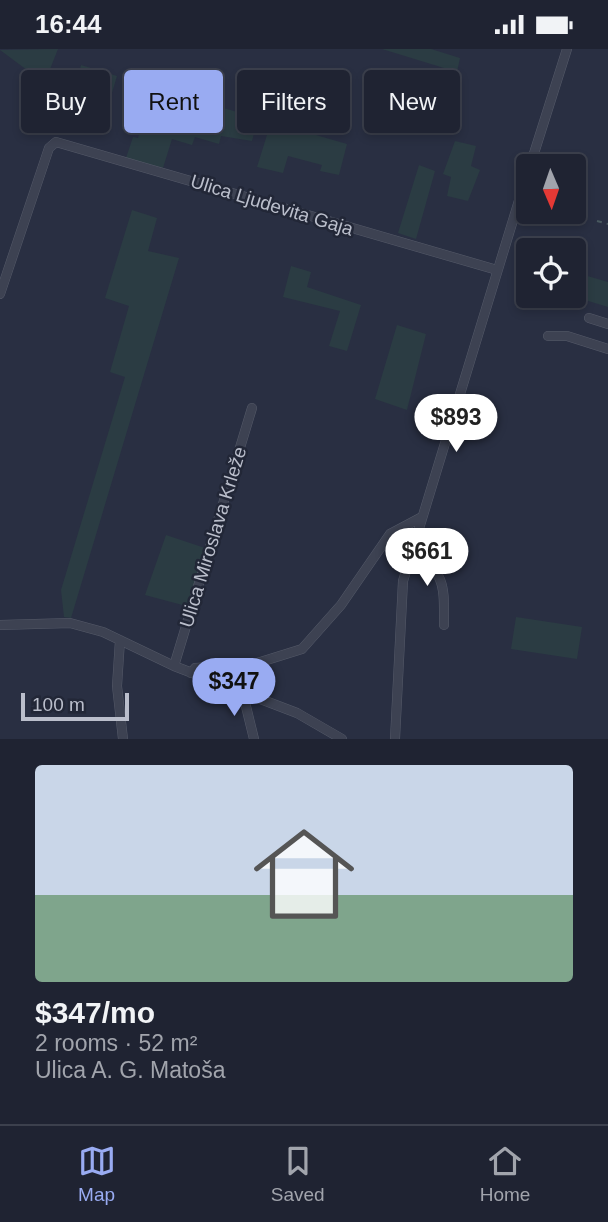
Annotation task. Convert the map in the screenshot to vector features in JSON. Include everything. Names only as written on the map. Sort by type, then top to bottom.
[{"type":"street","points":[[534,154],[567,49]]},
{"type":"street","name":"Ulica Ljudevita Gaja","points":[[0,294],[49,148],[52,144],[63,143],[497,270]]},
{"type":"street","points":[[395,739],[403,581],[516,210]]},
{"type":"street","points":[[590,319],[608,324]]},
{"type":"street","points":[[548,336],[567,336],[608,349]]},
{"type":"street","name":"Ulica Miroslava Krleže","points":[[174,666],[252,408]]},
{"type":"street","points":[[191,673],[195,668],[254,664],[302,649],[341,605],[390,534],[422,517]]},
{"type":"street","points":[[412,550],[435,567],[444,590],[444,625]]},
{"type":"street","points":[[0,625],[70,623],[120,640],[174,666],[297,713],[342,739]]},
{"type":"street","points":[[120,640],[117,686],[123,739]]},
{"type":"street","points":[[219,681],[222,667]]},
{"type":"street","points":[[242,690],[254,739]]},
{"type":"path","points":[[597,221],[608,224]]},
{"type":"shaded area","points":[[58,49],[50,70],[27,70],[0,50]]},
{"type":"shaded area","points":[[382,49],[431,49],[460,58],[457,70]]},
{"type":"shaded area","points":[[81,65],[97,70],[80,70]]},
{"type":"shaded area","points":[[110,74],[117,76],[110,99]]},
{"type":"shaded area","points":[[223,108],[237,112],[237,133],[254,133],[252,141],[221,136],[219,144],[195,137],[192,145],[172,139],[163,168],[126,158],[133,137],[138,138],[139,133],[223,133]]},
{"type":"shaded area","points":[[268,133],[309,133],[347,144],[339,175],[320,171],[322,165],[288,156],[283,173],[257,167]]},
{"type":"shaded area","points":[[455,141],[476,146],[471,166],[480,170],[468,201],[447,196],[451,177],[443,174]]},
{"type":"shaded area","points":[[419,165],[435,171],[416,239],[398,233]]},
{"type":"shaded area","points":[[132,210],[157,218],[148,251],[179,258],[71,618],[64,617],[61,590],[125,377],[110,372],[129,306],[105,298]]},
{"type":"shaded area","points":[[291,266],[311,272],[307,287],[361,305],[347,351],[329,346],[340,311],[283,297]]},
{"type":"shaded area","points":[[586,276],[608,282],[608,307],[586,300]]},
{"type":"shaded area","points":[[397,325],[426,334],[407,410],[375,399]]},
{"type":"shaded area","points":[[166,535],[208,549],[190,607],[145,595]]},
{"type":"shaded area","points":[[516,617],[582,627],[577,659],[511,649]]}]
